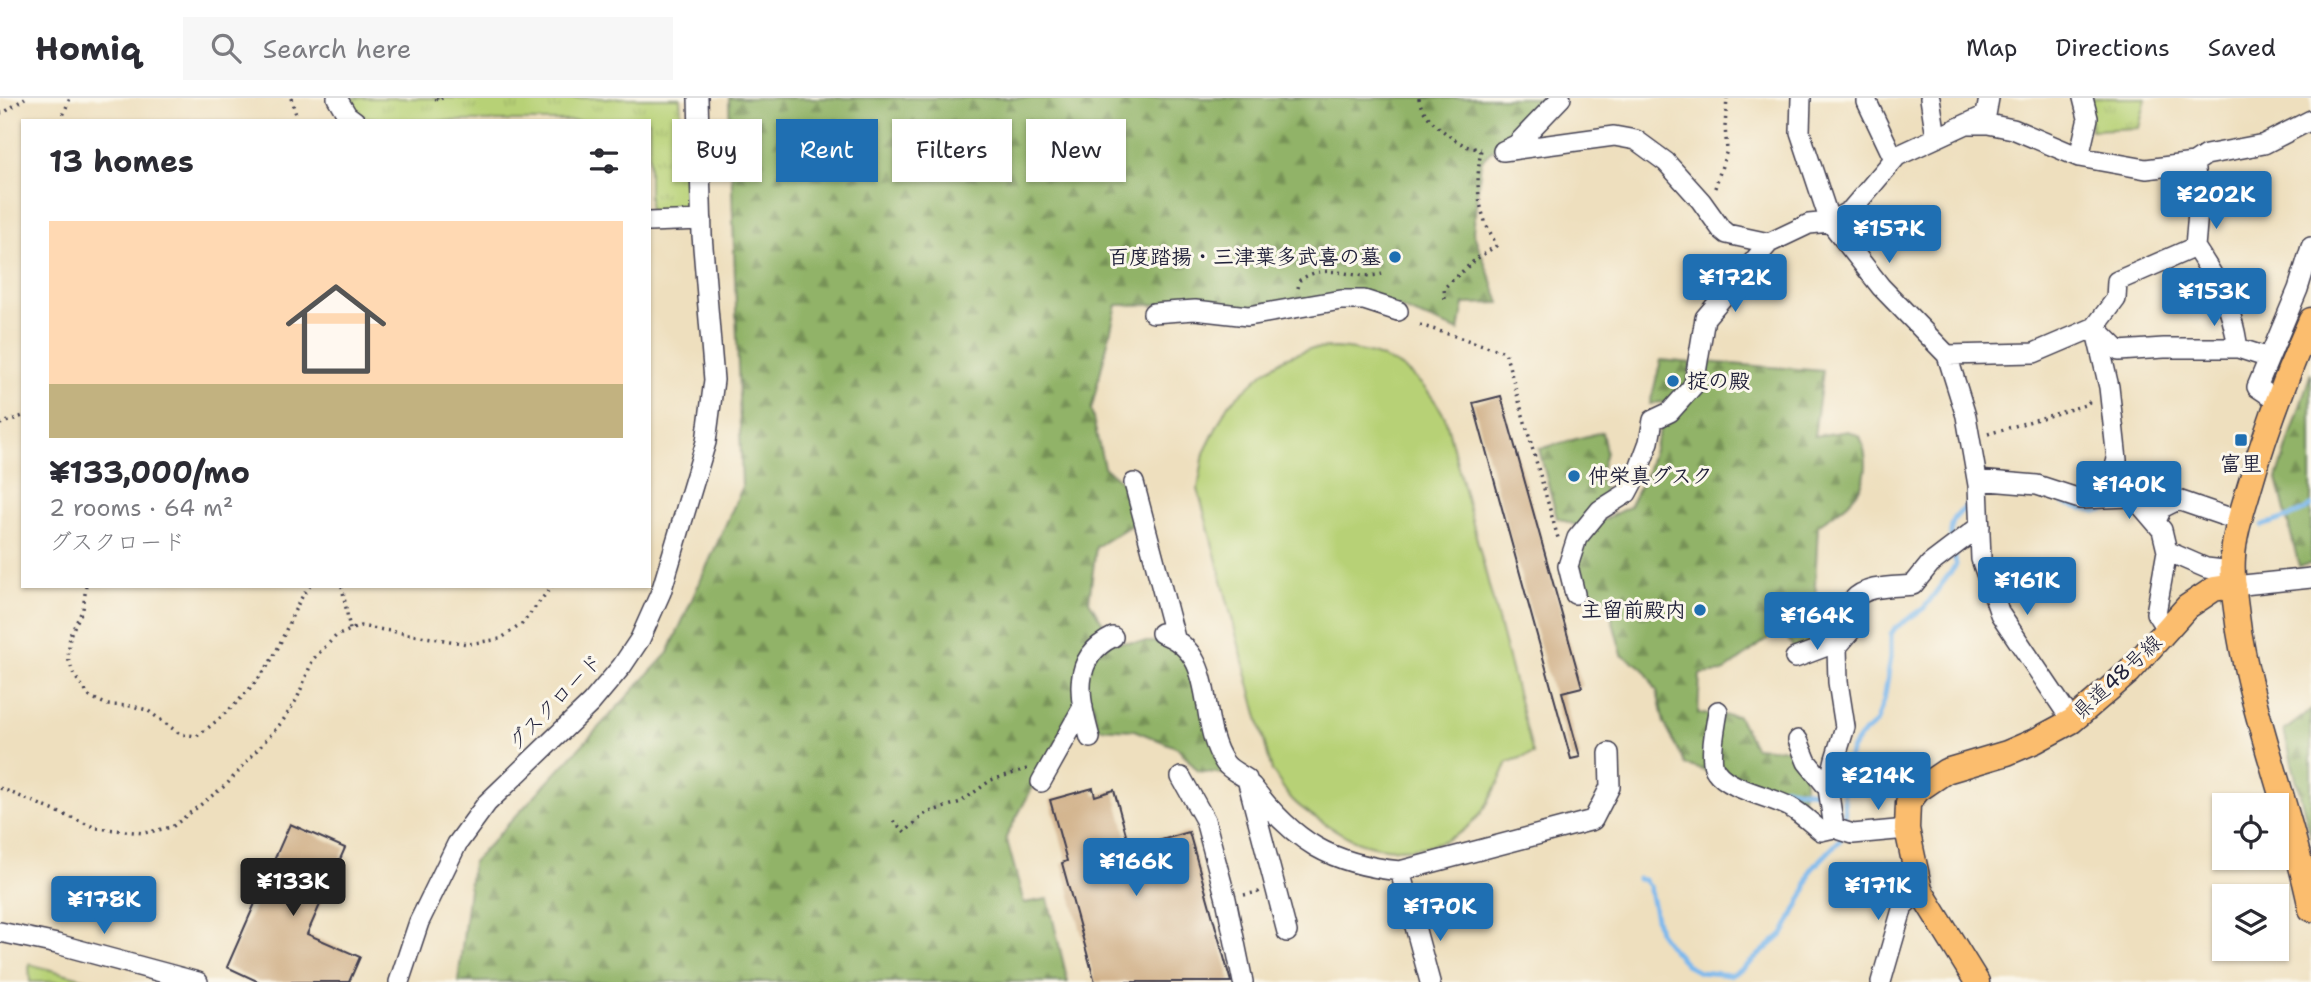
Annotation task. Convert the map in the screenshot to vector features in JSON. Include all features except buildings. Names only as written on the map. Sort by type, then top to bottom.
[{"type":"main road","points":[[2308,331],[2258,456],[2239,521],[2233,556],[2233,579],[2245,666],[2311,909]]},
{"type":"main road","name":"県道48号線","points":[[1977,982],[1920,890],[1906,829],[1908,803],[1918,790],[1946,771],[2007,753],[2072,721],[2129,672],[2187,607],[2233,579]]},
{"type":"street","points":[[337,98],[352,119]]},
{"type":"street","name":"グスクロード","points":[[399,982],[419,922],[457,844],[487,803],[591,703],[622,666],[640,639],[661,592],[706,442],[712,412],[714,380],[702,220],[698,98]]},
{"type":"street","points":[[1503,151],[1516,145],[1561,98]]},
{"type":"street","points":[[1801,98],[1800,132],[1830,222],[1881,287],[1947,355],[1966,416],[1977,483],[1981,559],[2000,614],[2072,721]]},
{"type":"street","points":[[1867,98],[1894,159]]},
{"type":"street","points":[[1930,98],[1936,137]]},
{"type":"street","points":[[1575,594],[1568,566],[1577,538],[1600,510],[1627,493],[1649,442],[1653,420],[1670,412],[1694,385],[1705,318],[1769,243],[1809,223],[1830,222],[1852,210],[1894,159],[1986,115],[1989,98]]},
{"type":"street","points":[[2079,157],[2088,118],[2083,98]]},
{"type":"street","points":[[1965,124],[1988,124],[2014,129],[2079,157],[2146,169],[2194,163],[2206,155],[2264,144],[2311,120]]},
{"type":"street","points":[[1503,151],[1614,136],[1636,140],[1666,162],[1727,234],[1769,243]]},
{"type":"street","points":[[2194,163],[2199,200],[2195,247],[2220,286],[2234,318],[2238,348]]},
{"type":"street","points":[[651,222],[702,220]]},
{"type":"street","points":[[1947,355],[2034,353],[2095,327],[2116,299],[2117,281],[2195,247]]},
{"type":"street","points":[[2278,401],[2257,387],[2298,289],[2311,247]]},
{"type":"street","points":[[1153,313],[1195,310],[1248,316],[1341,300],[1364,300],[1398,311]]},
{"type":"street","points":[[2095,327],[2119,351],[2238,348],[2269,358]]},
{"type":"street","points":[[2095,327],[2109,387],[2117,460],[2104,498]]},
{"type":"street","points":[[1134,483],[1168,635],[1189,649],[1197,663],[1216,746],[1227,765],[1247,779],[1284,823],[1307,842],[1336,858],[1401,871],[1593,820],[1610,788],[1609,753]]},
{"type":"street","points":[[1977,483],[2037,485],[2080,499],[2131,497],[2159,525]]},
{"type":"street","points":[[2167,630],[2156,613],[2166,550],[2159,525],[2162,508],[2178,500],[2239,521]]},
{"type":"street","points":[[1828,788],[1845,727],[1836,647],[1854,627],[1853,600],[1859,593],[1871,590],[1913,585],[1930,564],[1964,538],[1979,519]]},
{"type":"street","points":[[2166,550],[2233,579],[2311,578]]},
{"type":"street","points":[[1090,738],[1080,678],[1088,658],[1113,637]]},
{"type":"street","points":[[1795,658],[1827,646],[1836,647]]},
{"type":"street","points":[[1043,779],[1083,707]]},
{"type":"street","points":[[1717,711],[1713,758],[1715,771],[1729,783],[1793,808],[1821,831],[1906,829]]},
{"type":"street","points":[[1798,740],[1807,762],[1828,788],[1841,830]]},
{"type":"street","points":[[1181,777],[1205,820],[1226,899],[1243,982]]},
{"type":"street","points":[[1247,779],[1287,932]]},
{"type":"street","points":[[1401,871],[1430,982]]},
{"type":"street","points":[[1881,982],[1903,906],[1920,890]]},
{"type":"street","points":[[0,932],[57,944],[198,982]]},
{"type":"path","points":[[0,113],[25,98]]},
{"type":"path","points":[[62,119],[70,98]]},
{"type":"path","points":[[291,98],[297,119]]},
{"type":"path","points":[[436,98],[438,101],[442,98]]},
{"type":"path","points":[[1419,98],[1418,102],[1427,117],[1465,146],[1503,151]]},
{"type":"path","points":[[1700,201],[1715,188],[1727,150],[1727,98]]},
{"type":"path","points":[[1445,299],[1444,288],[1496,246],[1493,234],[1485,223],[1476,181],[1481,149]]},
{"type":"path","points":[[1420,325],[1505,352],[1552,522],[1568,566]]},
{"type":"path","points":[[1970,440],[2085,405],[2109,387]]},
{"type":"path","points":[[0,424],[21,417]]},
{"type":"path","points":[[86,588],[83,609],[70,635],[68,658],[74,675],[90,697],[108,705],[147,710],[180,734],[197,736],[216,723],[239,700],[272,660],[298,600],[308,588]]},
{"type":"path","points":[[342,588],[350,630]]},
{"type":"path","points":[[0,788],[96,828],[144,833],[172,827],[227,784],[282,722],[298,699],[313,659],[336,636],[360,626],[468,644],[500,639],[522,624],[550,588]]},
{"type":"path","points":[[893,821],[905,832],[926,813],[961,802],[991,780],[1011,773],[1032,769],[1043,779]]},
{"type":"path","points":[[1226,899],[1258,892],[1262,903]]},
{"type":"green space","points":[[348,98],[680,98],[681,119],[672,119],[672,182],[685,182],[687,212],[651,213],[651,119],[377,119],[354,115]]},
{"type":"green space","points":[[729,98],[1547,98],[1481,161],[1473,232],[1500,303],[1464,304],[1459,331],[1364,294],[1248,311],[1193,304],[1117,305],[1091,410],[1104,467],[1124,484],[1136,522],[1096,547],[1089,601],[1115,642],[1171,642],[1188,660],[1225,774],[1198,771],[1178,748],[1134,730],[1098,728],[1093,703],[1078,702],[1006,837],[1024,903],[1048,899],[1068,982],[458,982],[472,863],[668,653],[742,488],[732,182],[762,182],[762,119],[730,119]]},
{"type":"green space","points":[[2088,98],[2146,98],[2139,128],[2091,130]]},
{"type":"green space","points":[[1335,348],[1370,354],[1400,366],[1424,387],[1445,417],[1533,754],[1508,762],[1486,806],[1466,828],[1453,837],[1423,847],[1392,849],[1347,837],[1298,805],[1272,771],[1198,489],[1204,453],[1227,406],[1264,372],[1285,358],[1309,349]]},
{"type":"green space","points":[[1661,360],[1691,363],[1687,382],[1667,407],[1662,402],[1650,404]]},
{"type":"green space","points":[[1705,362],[1823,371],[1814,436],[1848,431],[1860,436],[1865,452],[1866,466],[1859,489],[1842,508],[1818,525],[1815,586],[1826,637],[1795,651],[1782,628],[1723,672],[1700,674],[1698,714],[1738,716],[1754,747],[1794,750],[1805,778],[1802,806],[1735,780],[1686,765],[1664,723],[1657,691],[1643,668],[1622,655],[1607,600],[1580,582],[1579,562],[1586,541],[1601,521],[1629,507],[1646,475],[1662,424]]},
{"type":"green space","points":[[2311,372],[2311,564],[2299,566],[2277,479]]},
{"type":"green space","points":[[1602,432],[1606,452],[1599,477],[1607,496],[1578,526],[1557,518],[1539,449]]},
{"type":"green space","points":[[2311,710],[2311,838],[2284,731]]},
{"type":"green space","points":[[29,964],[96,982],[30,982]]},
{"type":"waterway","points":[[1952,542],[1952,523],[1962,510],[1973,502]]},
{"type":"waterway","points":[[2063,503],[2096,512],[2114,507]]},
{"type":"waterway","points":[[2262,526],[2300,513],[2311,506]]},
{"type":"waterway","points":[[1638,879],[1644,880],[1649,886],[1659,932],[1688,966],[1699,972],[1731,975],[1743,969],[1784,933],[1804,893],[1811,870],[1840,840],[1845,818],[1843,781],[1846,764],[1860,737],[1876,723],[1884,700],[1891,657],[1891,634],[1895,628],[1924,608],[1956,565],[1954,552]]},
{"type":"waterway","points":[[1783,787],[1820,793]]},
{"type":"place","name":"百度踏揚・三津葉多武喜の墓","points":[[1395,257]]},
{"type":"place","name":"掟の殿","points":[[1673,381]]},
{"type":"place","name":"富里","points":[[2241,440]]},
{"type":"place","name":"仲栄真グスク","points":[[1574,476]]},
{"type":"place","name":"主留前殿内","points":[[1700,610]]}]
